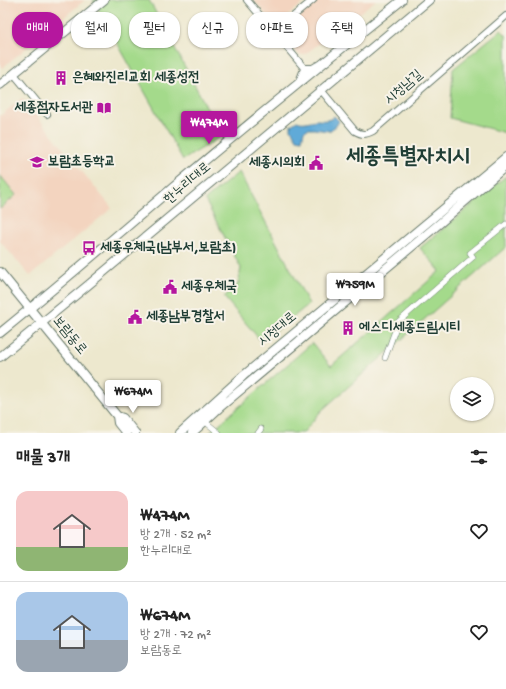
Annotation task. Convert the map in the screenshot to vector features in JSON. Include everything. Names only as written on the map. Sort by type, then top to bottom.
[{"type":"street","points":[[0,85],[104,0]]},
{"type":"street","points":[[247,0],[257,12]]},
{"type":"street","points":[[299,12],[314,0]]},
{"type":"street","name":"한누리대로","points":[[0,333],[73,274],[322,64],[402,0]]},
{"type":"street","name":"한누리대로","points":[[0,357],[429,0]]},
{"type":"street","name":"시청남길","points":[[321,90],[355,131],[361,135],[366,134],[373,131],[506,16]]},
{"type":"street","points":[[288,48],[305,68],[313,69],[322,64]]},
{"type":"street","points":[[299,84],[305,68]]},
{"type":"street","points":[[14,74],[47,114]]},
{"type":"street","name":"시청대로","points":[[180,433],[243,376],[506,157]]},
{"type":"street","name":"시청대로","points":[[192,433],[506,166]]},
{"type":"street","points":[[385,358],[398,322],[473,257],[470,253],[506,224]]},
{"type":"street","name":"보람동로","points":[[0,272],[117,416]]},
{"type":"street","points":[[126,433],[118,423],[117,416],[123,418],[135,433]]},
{"type":"street","points":[[208,424],[219,433]]},
{"type":"shaded area","points":[[0,0],[85,0],[63,18],[63,12],[12,12],[12,48],[26,48],[2,68],[0,65]]},
{"type":"shaded area","points":[[253,0],[307,0],[292,12],[264,12]]},
{"type":"shaded area","points":[[319,0],[376,0],[360,12],[316,12],[316,46],[304,55],[298,54],[294,48],[308,48],[308,12],[305,12]]},
{"type":"shaded area","name":"보람초등학교","points":[[22,98],[112,208],[30,276],[0,241],[0,116]]},
{"type":"green space","points":[[93,0],[149,0],[155,12],[129,12],[129,48],[175,48],[222,136],[183,160],[120,48],[121,12],[100,12]]},
{"type":"green space","points":[[501,30],[506,35],[506,133],[450,118],[453,69]]},
{"type":"green space","points":[[239,172],[309,304],[281,327],[260,340],[224,297],[238,284],[241,268],[205,200]]},
{"type":"green space","points":[[0,175],[16,195],[0,209]]},
{"type":"green space","points":[[506,176],[506,247],[321,411],[303,433],[209,433],[312,343],[331,366],[440,271],[420,248]]},
{"type":"water","points":[[334,116],[339,121],[336,126],[329,131],[308,129],[304,131],[302,140],[297,139],[291,129],[291,125],[297,121],[304,122],[326,120]]},
{"type":"place","name":"은혜와진리교회 세종성전","points":[[61,78]]},
{"type":"place","name":"세종점자도서관","points":[[104,108]]},
{"type":"place","name":"보람초등학교","points":[[37,162]]},
{"type":"place","name":"세종시의회","points":[[316,163]]},
{"type":"place","name":"세종우체국(남부서,보람초)","points":[[89,248]]},
{"type":"place","name":"세종우체국","points":[[170,287]]},
{"type":"place","name":"세종남부경찰서","points":[[135,317]]},
{"type":"place","name":"에스디세종드림시티","points":[[348,328]]},
{"type":"district","name":"세종특별자치시","points":[[408,158]]}]
